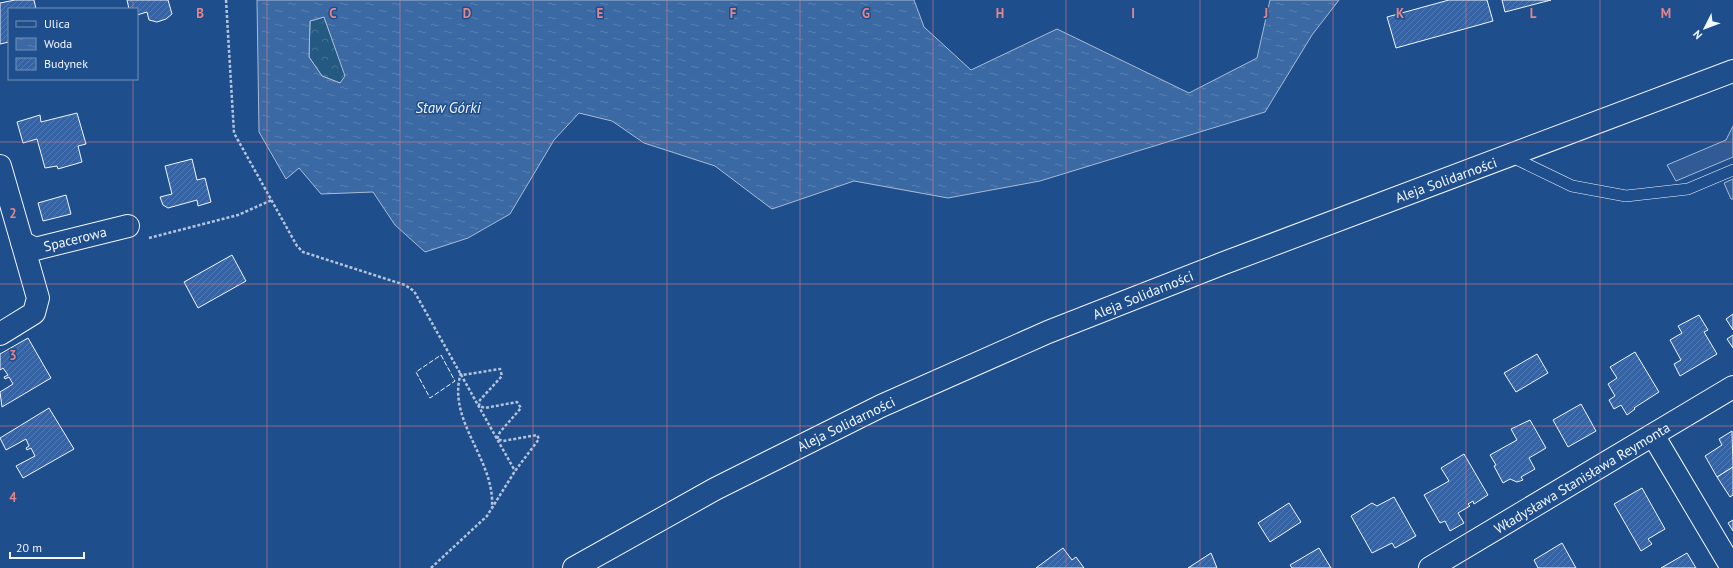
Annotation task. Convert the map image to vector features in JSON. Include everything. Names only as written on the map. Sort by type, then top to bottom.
[{"type":"main road","name":"Aleja Solidarności","points":[[574,568],[715,489],[881,406],[1041,335],[1224,263],[1733,71]]},
{"type":"main road","name":"Spacerowa","points":[[0,166],[38,298],[34,313],[0,334]]},
{"type":"main road","name":"Spacerowa","points":[[22,242],[35,249],[128,226]]},
{"type":"main road","name":"Władysława Stanisława Reymonta","points":[[1430,568],[1733,387]]},
{"type":"main road","points":[[1652,436],[1732,568]]},
{"type":"lane","points":[[1510,156],[1572,186],[1626,196],[1688,189],[1733,170]]},
{"type":"path","points":[[226,0],[234,133],[297,246],[303,252],[405,285],[414,291],[462,374],[515,471]]},
{"type":"path","points":[[148,238],[238,215],[272,200]]},
{"type":"path","points":[[462,374],[500,369],[502,376],[480,400],[479,406]]},
{"type":"path","points":[[462,374],[457,384],[459,407],[487,470],[493,497],[492,509]]},
{"type":"path","points":[[479,406],[485,408],[517,402],[521,408],[500,432],[497,439]]},
{"type":"path","points":[[431,568],[487,516],[515,471],[539,439],[537,435],[503,440],[497,439]]},
{"type":"green space","points":[[324,17],[346,77],[340,83],[322,76],[309,57],[310,21]]},
{"type":"shaded area","points":[[1733,126],[1733,157],[1676,181],[1667,165],[1726,140]]},
{"type":"shaded area","points":[[1733,179],[1733,199],[1731,199],[1724,183]]},
{"type":"water","name":"Staw Górki","points":[[257,0],[914,0],[924,27],[971,70],[1057,29],[1189,93],[1257,58],[1270,0],[1339,0],[1312,35],[1265,112],[1040,181],[948,198],[854,181],[772,209],[715,166],[644,143],[612,121],[579,113],[554,140],[510,214],[468,238],[425,252],[395,225],[373,192],[321,194],[299,168],[286,179],[259,132]],"holes":[[[324,17],[345,76],[340,83],[322,76],[309,57],[310,21]]]},
{"type":"building","points":[[15,0],[34,0],[36,8],[8,8],[8,42],[0,44],[0,3]]},
{"type":"building","points":[[127,0],[168,0],[172,14],[166,19],[157,22],[149,20],[147,12],[138,15],[138,8],[129,8]]},
{"type":"building","points":[[1449,0],[1487,0],[1493,21],[1396,48],[1387,17]]},
{"type":"building","points":[[1502,0],[1551,0],[1505,12]]},
{"type":"building","points":[[77,113],[86,144],[78,146],[82,162],[58,169],[57,166],[45,168],[37,139],[23,143],[17,122],[40,115],[41,122]]},
{"type":"building","points":[[192,159],[197,180],[205,178],[211,202],[198,206],[197,200],[168,208],[163,205],[160,197],[172,194],[165,166]]},
{"type":"building","points":[[66,195],[71,214],[43,221],[38,203]]},
{"type":"building","points":[[232,255],[246,281],[198,308],[184,282]]},
{"type":"building","points":[[1733,314],[1733,330],[1726,319]]},
{"type":"building","points":[[1699,315],[1708,330],[1704,332],[1717,354],[1680,376],[1674,364],[1681,360],[1670,340],[1682,333],[1678,326]]},
{"type":"building","points":[[1733,335],[1733,348],[1727,339]]},
{"type":"building","points":[[28,338],[51,378],[2,407],[0,392],[13,384],[9,377],[5,379],[4,377],[8,375],[3,368],[0,370],[0,354]]},
{"type":"building","points":[[1635,352],[1659,392],[1634,408],[1635,409],[1627,415],[1621,405],[1614,409],[1609,400],[1615,396],[1608,384],[1617,378],[1610,367]]},
{"type":"building","points":[[1537,354],[1548,373],[1516,392],[1504,373]]},
{"type":"building","points":[[1581,404],[1596,431],[1568,447],[1553,420]]},
{"type":"building","points":[[49,408],[74,449],[23,478],[16,466],[35,456],[31,448],[27,450],[26,448],[29,446],[26,439],[6,450],[0,438]]},
{"type":"building","points":[[1530,420],[1546,448],[1529,458],[1535,469],[1521,477],[1523,480],[1517,482],[1510,479],[1503,483],[1494,466],[1496,465],[1490,455],[1517,440],[1511,429]]},
{"type":"building","points":[[1732,431],[1733,467],[1717,477],[1705,456],[1722,445],[1719,439]]},
{"type":"building","points":[[1464,454],[1488,495],[1474,504],[1473,501],[1468,504],[1470,506],[1458,513],[1464,523],[1450,531],[1445,521],[1440,523],[1424,495],[1449,481],[1441,468]]},
{"type":"building","points":[[1733,467],[1733,495],[1730,497],[1717,477]]},
{"type":"building","points":[[1642,488],[1665,529],[1648,539],[1652,544],[1641,551],[1614,504]]},
{"type":"building","points":[[1394,497],[1416,536],[1395,548],[1392,543],[1372,553],[1351,516],[1372,503],[1377,506]]},
{"type":"building","points":[[1289,503],[1301,522],[1270,542],[1258,523]]},
{"type":"building","points":[[1733,520],[1733,531],[1728,523]]},
{"type":"building","points":[[1562,543],[1576,568],[1538,568],[1534,560]]},
{"type":"building","points":[[1063,548],[1072,560],[1076,557],[1084,568],[1036,568]]},
{"type":"building","points":[[1319,548],[1331,568],[1292,568],[1290,565]]},
{"type":"building","points":[[1211,553],[1217,568],[1188,568]]},
{"type":"building","points":[[1687,553],[1696,568],[1661,568]]},
{"type":"fence","points":[[441,355],[455,381],[430,398],[416,372],[441,355]]}]
